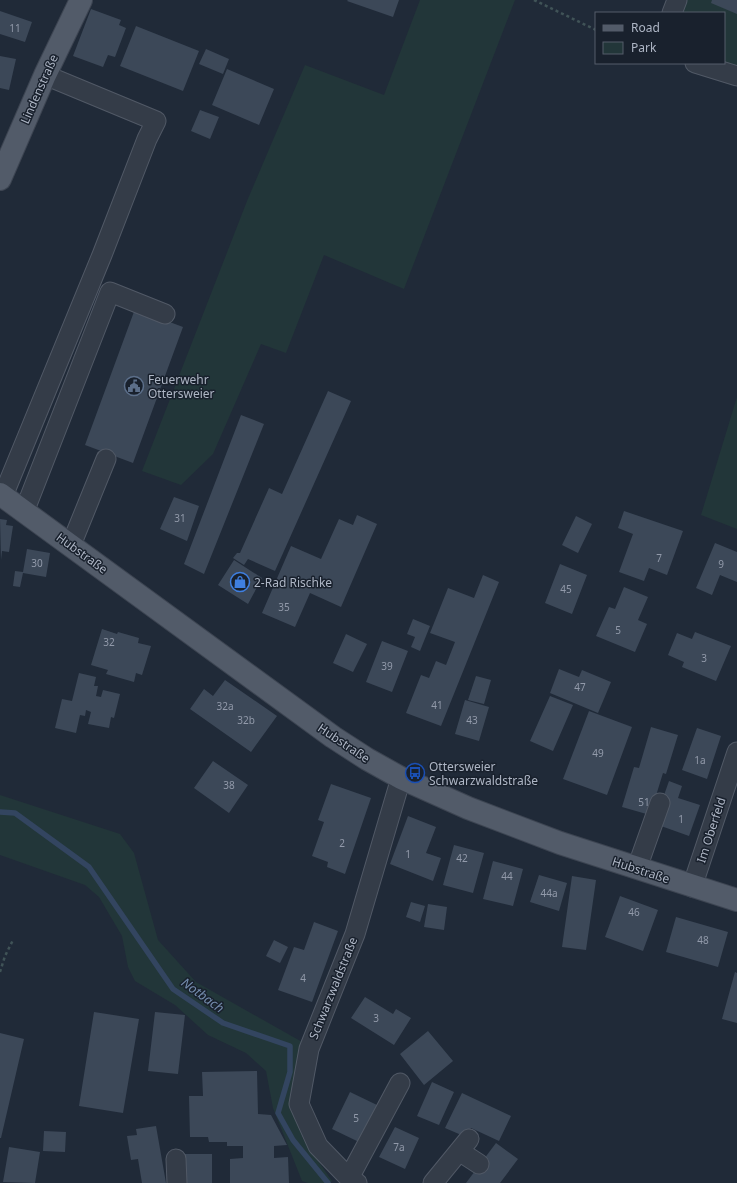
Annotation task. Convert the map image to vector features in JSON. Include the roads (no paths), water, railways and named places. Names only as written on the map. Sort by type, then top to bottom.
[{"type":"main road","name":"Lindenstraße","points":[[0,178],[45,74],[81,0]]},
{"type":"main road","name":"Hubstraße","points":[[1,495],[333,737],[367,759],[401,778],[468,808],[560,843],[737,900]]},
{"type":"street","points":[[672,12],[678,0]]},
{"type":"street","points":[[698,64],[737,76]]},
{"type":"street","points":[[1,495],[102,256],[147,139],[156,121],[45,74]]},
{"type":"street","points":[[24,512],[110,292],[166,314]]},
{"type":"street","points":[[71,545],[106,458]]},
{"type":"street","name":"Im Oberfeld","points":[[692,886],[737,752]]},
{"type":"street","name":"Schwarzwaldstraße","points":[[353,1180],[318,1146],[299,1104],[309,1049],[355,934],[401,778]]},
{"type":"street","points":[[637,868],[660,803]]},
{"type":"street","points":[[353,1180],[400,1083]]},
{"type":"street","points":[[433,1183],[464,1145],[479,1164]]},
{"type":"street","points":[[176,1159],[177,1183]]},
{"type":"waterway","name":"Notbach","points":[[0,812],[15,813],[89,867],[173,989],[223,1023],[290,1046],[290,1072],[278,1113],[293,1140],[328,1183]]},
{"type":"place","name":"Feuerwehr Ottersweier","points":[[134,386]]},
{"type":"place","name":"2-Rad Rischke","points":[[240,582]]},
{"type":"place","name":"Ottersweier Schwarzwaldstraße","points":[[415,773]]}]
